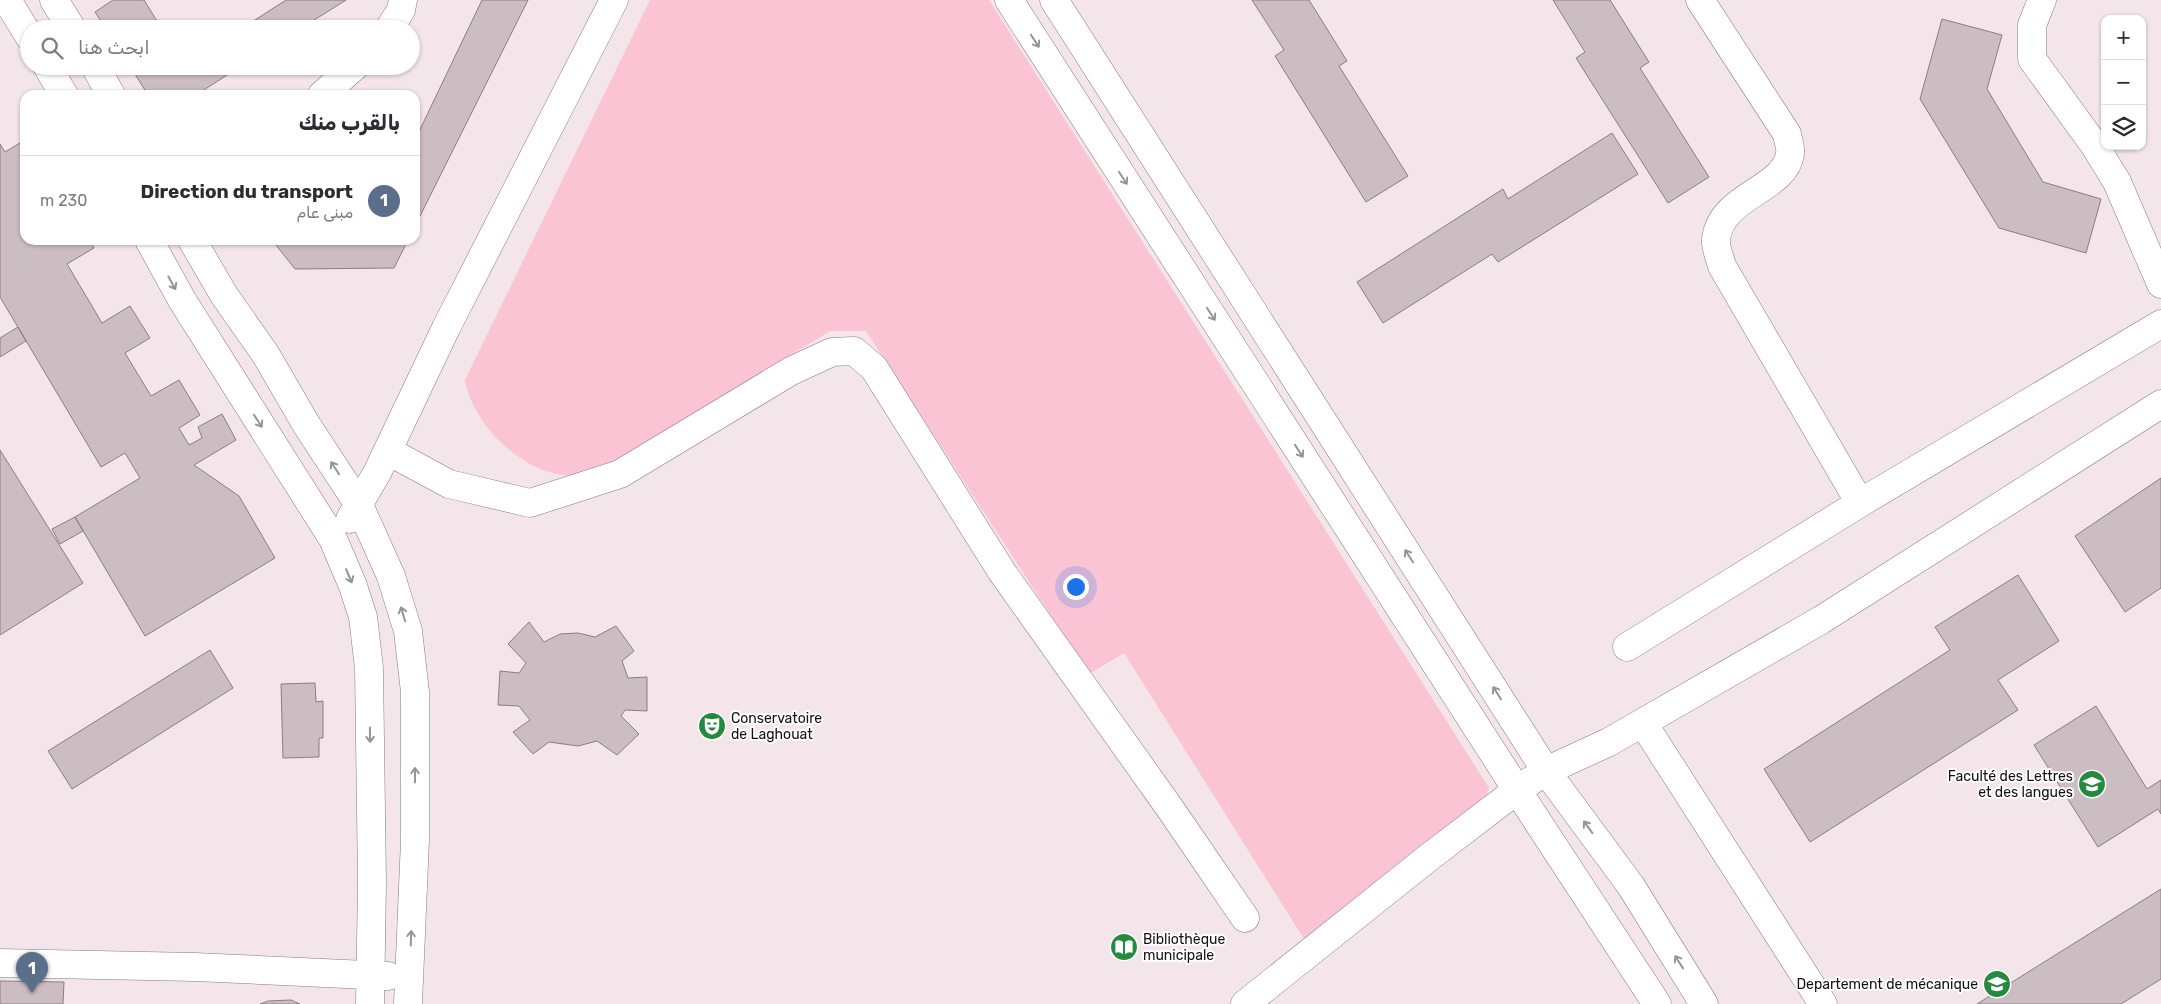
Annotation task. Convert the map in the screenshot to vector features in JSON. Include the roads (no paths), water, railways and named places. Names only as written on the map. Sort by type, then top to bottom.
[{"type":"street","points":[[54,0],[66,20]]},
{"type":"street","points":[[395,20],[401,10],[403,0]]},
{"type":"street","points":[[333,539],[346,525],[359,505],[388,451],[446,328],[614,0]]},
{"type":"street","points":[[1009,0],[1517,790],[1657,1004]]},
{"type":"street","points":[[1054,0],[1546,771],[1632,886],[1704,1004]]},
{"type":"street","points":[[1700,0],[1787,134],[1790,154],[1781,173],[1732,209],[1720,223],[1716,242],[1722,266],[1860,503]]},
{"type":"street","points":[[2042,0],[2032,24],[2032,59],[2095,146],[2118,182],[2161,284]]},
{"type":"street","points":[[20,4],[24,20]]},
{"type":"street","points":[[52,75],[61,90]]},
{"type":"street","points":[[99,75],[108,90]]},
{"type":"street","points":[[328,90],[345,75]]},
{"type":"street","points":[[152,245],[182,300],[333,539],[353,586],[363,617],[369,668],[372,873],[370,1004]]},
{"type":"street","points":[[0,963],[195,967],[371,975],[409,991],[415,840],[415,692],[408,631],[391,576],[359,505],[306,424],[266,355],[224,295],[195,245]]},
{"type":"street","points":[[1627,647],[1860,503],[2161,324]]},
{"type":"street","points":[[388,451],[449,484],[530,503],[620,474],[791,371],[832,352],[854,351],[874,368],[1002,572],[1164,799],[1245,918]]},
{"type":"street","points":[[1245,1004],[1517,790],[1546,771],[1609,742],[1644,723],[1821,620],[2161,404]]},
{"type":"street","points":[[1644,723],[1823,1004]]},
{"type":"place","name":"Conservatoire de Laghouat","points":[[712,726]]},
{"type":"place","name":"Faculté des Lettres et des langues","points":[[2092,784]]},
{"type":"place","name":"Bibliothèque municipale","points":[[1124,947]]},
{"type":"place","name":"Departement de mécanique","points":[[1997,984]]},
{"type":"place","name":"Direction du transport","points":[[32,993]]}]
